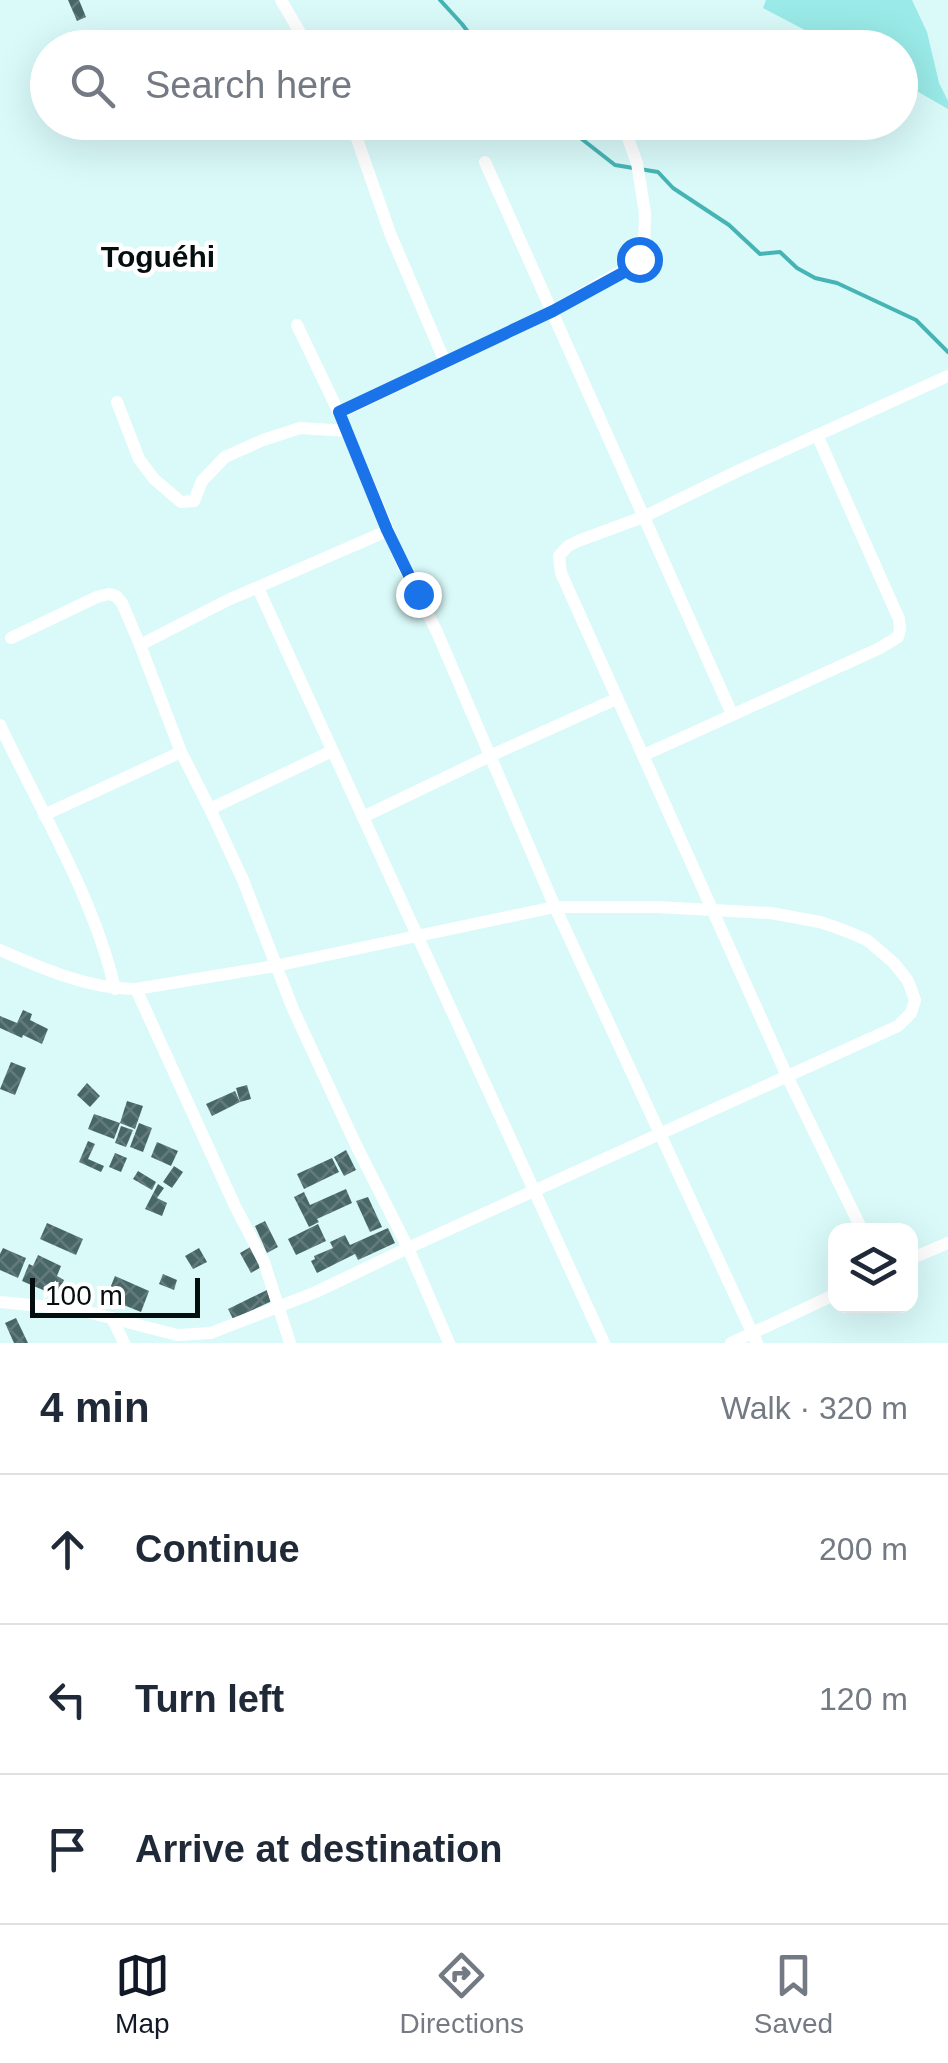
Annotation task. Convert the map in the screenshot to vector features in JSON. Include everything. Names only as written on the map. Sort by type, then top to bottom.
[{"type":"street","points":[[281,0],[299,30]]},
{"type":"street","points":[[357,140],[390,233],[445,362]]},
{"type":"street","points":[[339,412],[553,311],[635,264],[644,250],[646,213],[628,140]]},
{"type":"street","points":[[485,162],[732,714]]},
{"type":"street","points":[[298,325],[387,530],[437,632],[555,907],[755,1338]]},
{"type":"street","points":[[859,1223],[616,699],[561,573],[560,556],[578,541],[644,517],[948,376]]},
{"type":"street","points":[[118,402],[139,459],[181,502],[194,501],[202,481],[224,458],[262,440],[300,428],[346,431]]},
{"type":"street","points":[[644,755],[895,641],[899,635],[899,619],[816,435]]},
{"type":"street","points":[[140,645],[228,600],[387,530]]},
{"type":"street","points":[[258,588],[604,1343]]},
{"type":"street","points":[[11,638],[97,597],[108,594],[122,603],[181,752],[243,880],[276,966],[449,1343]]},
{"type":"street","points":[[363,817],[616,699]]},
{"type":"street","points":[[0,726],[96,924],[115,989]]},
{"type":"street","points":[[210,808],[332,751]]},
{"type":"street","points":[[44,814],[181,752]]},
{"type":"street","points":[[0,950],[46,970],[115,989],[136,989],[276,966],[555,907],[711,909],[793,916],[846,930],[880,949],[903,974],[915,1000],[907,1019],[898,1026],[316,1292],[224,1329],[200,1335],[166,1333],[46,1305],[0,1302]]},
{"type":"street","points":[[136,989],[264,1262],[290,1343]]},
{"type":"street","points":[[918,1255],[948,1242]]},
{"type":"street","points":[[731,1343],[755,1338],[828,1298]]},
{"type":"street","points":[[112,1318],[124,1343]]},
{"type":"shaded area","points":[[766,0],[912,0],[927,32],[948,109],[918,92],[918,30],[805,30],[763,8]]},
{"type":"building","points":[[68,0],[79,0],[86,17],[77,21]]},
{"type":"building","points":[[23,1010],[32,1014],[30,1020],[48,1029],[42,1044],[0,1028],[0,1016],[17,1023]]},
{"type":"building","points":[[11,1062],[26,1068],[15,1095],[0,1089]]},
{"type":"building","points":[[87,1083],[100,1096],[90,1107],[77,1095]]},
{"type":"building","points":[[247,1085],[251,1099],[240,1102],[236,1088]]},
{"type":"building","points":[[235,1091],[240,1102],[212,1116],[206,1104]]},
{"type":"building","points":[[127,1101],[143,1106],[135,1129],[120,1123]]},
{"type":"building","points":[[94,1114],[120,1123],[114,1139],[88,1129]]},
{"type":"building","points":[[139,1123],[152,1128],[143,1152],[130,1147]]},
{"type":"building","points":[[121,1126],[133,1130],[126,1147],[115,1143]]},
{"type":"building","points":[[88,1141],[95,1144],[88,1159],[104,1166],[101,1172],[79,1162]]},
{"type":"building","points":[[157,1142],[178,1151],[171,1166],[151,1157]]},
{"type":"building","points":[[346,1150],[356,1170],[344,1176],[334,1157]]},
{"type":"building","points":[[115,1153],[127,1158],[121,1172],[109,1167]]},
{"type":"building","points":[[332,1158],[339,1172],[304,1189],[297,1174]]},
{"type":"building","points":[[174,1166],[183,1172],[172,1188],[163,1182]]},
{"type":"building","points":[[138,1171],[156,1182],[152,1190],[133,1179]]},
{"type":"building","points":[[158,1184],[164,1188],[157,1198],[167,1203],[162,1216],[145,1209]]},
{"type":"building","points":[[346,1189],[352,1203],[317,1219],[319,1222],[309,1227],[294,1197],[304,1192],[310,1205]]},
{"type":"building","points":[[368,1197],[382,1227],[370,1232],[356,1201]]},
{"type":"building","points":[[265,1221],[278,1247],[267,1253],[255,1226]]},
{"type":"building","points":[[47,1223],[83,1239],[76,1255],[40,1239]]},
{"type":"building","points":[[318,1224],[326,1241],[296,1255],[288,1239]]},
{"type":"building","points":[[388,1228],[395,1243],[358,1260],[355,1254],[317,1273],[311,1261],[333,1248],[330,1242],[345,1235],[350,1245]]},
{"type":"building","points":[[252,1246],[263,1266],[251,1273],[240,1253]]},
{"type":"building","points":[[3,1248],[26,1258],[18,1278],[0,1270]]},
{"type":"building","points":[[199,1248],[207,1262],[193,1269],[185,1256]]},
{"type":"building","points":[[38,1255],[61,1266],[57,1276],[64,1280],[57,1296],[22,1281]]},
{"type":"building","points":[[163,1274],[177,1280],[174,1290],[159,1284]]},
{"type":"building","points":[[115,1276],[149,1291],[141,1312],[106,1298]]},
{"type":"building","points":[[267,1290],[272,1301],[233,1319],[228,1309]]},
{"type":"building","points":[[16,1318],[28,1343],[14,1343],[5,1323]]},
{"type":"waterway","points":[[440,0],[466,30]]},
{"type":"waterway","points":[[583,140],[615,165],[658,172],[673,188],[729,225],[760,254],[780,252],[815,278],[837,283],[916,320],[948,352]]},
{"type":"district","name":"Toguéhi","points":[[158,256]]},
{"type":"route","points":[[418,594],[339,412],[553,311],[628,270],[639,259]]}]
